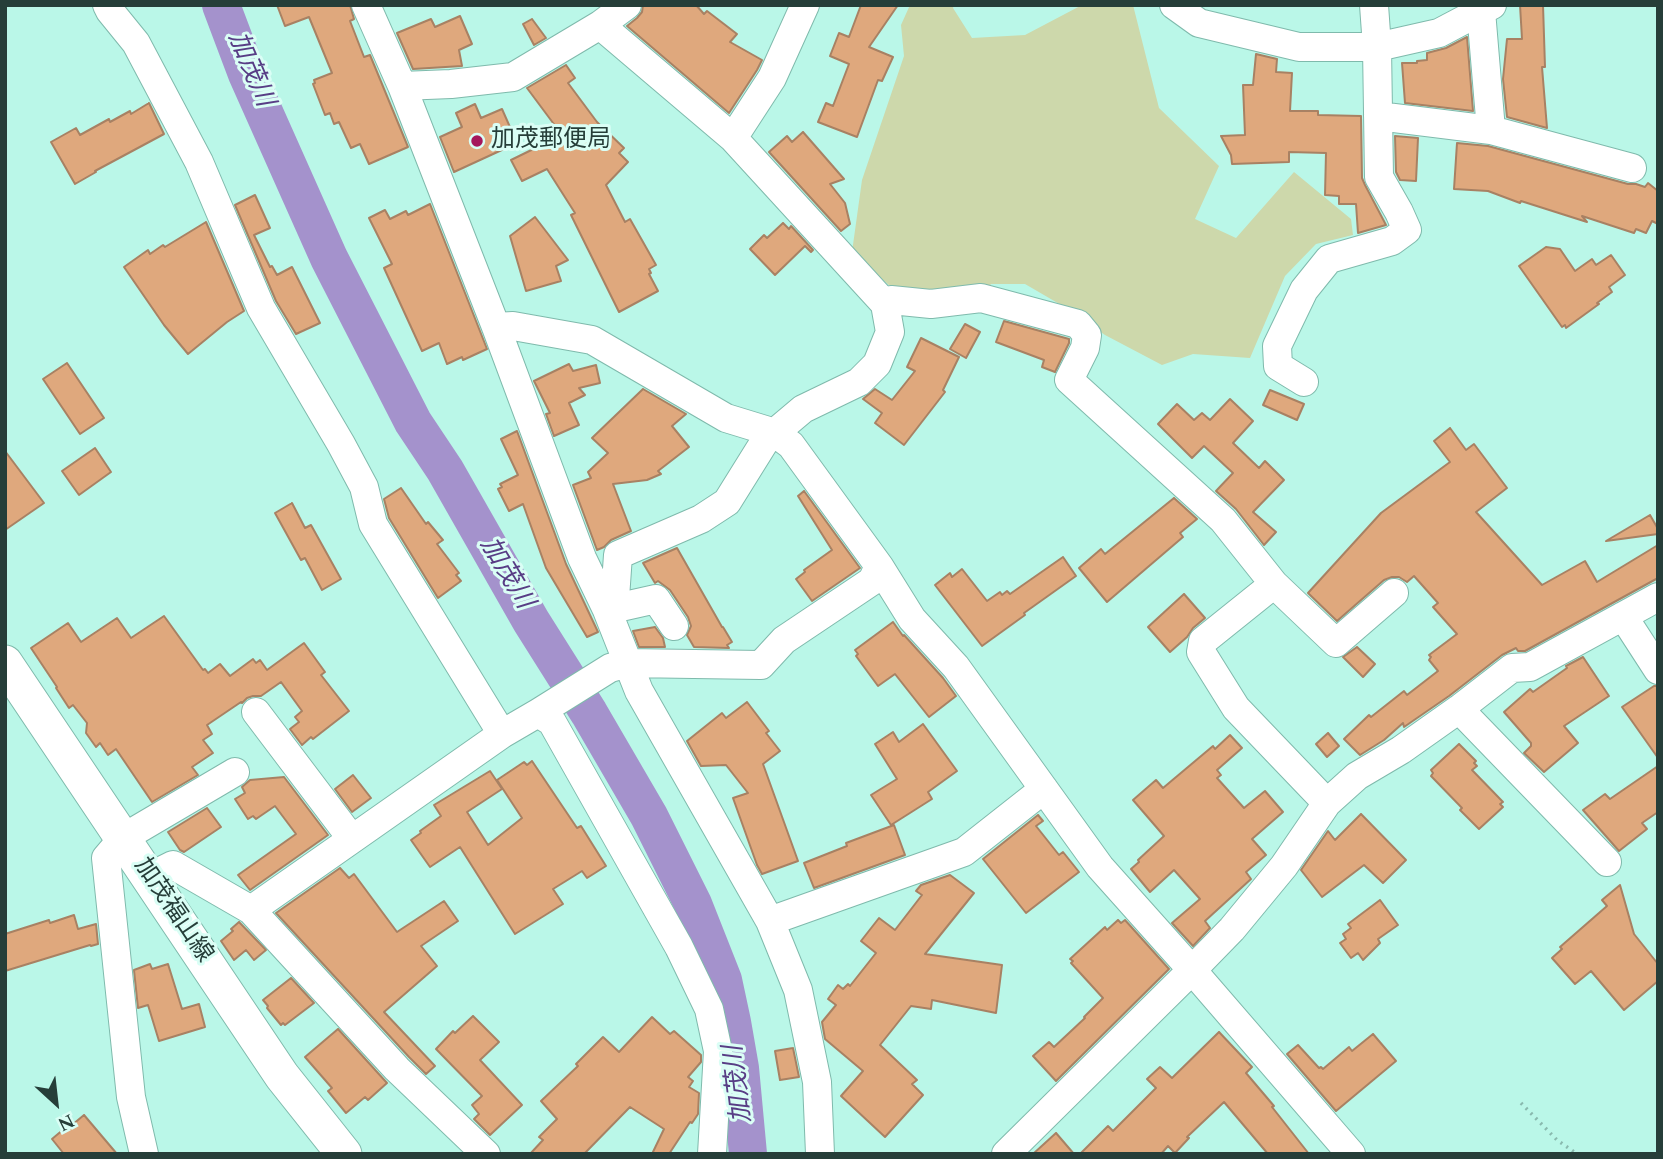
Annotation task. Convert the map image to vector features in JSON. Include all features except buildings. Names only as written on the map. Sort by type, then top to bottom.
[{"type":"main road","name":"加茂福山線","points":[[5,663],[282,1076],[344,1154]]},
{"type":"street","points":[[107,5],[136,43],[200,162],[261,308],[364,487],[373,524],[502,734]]},
{"type":"street","points":[[366,5],[402,86],[582,558],[607,610],[619,665],[639,691],[770,921],[798,990],[817,1082],[820,1154]]},
{"type":"street","points":[[402,86],[513,77],[600,25],[627,5]]},
{"type":"street","points":[[733,138],[772,78],[805,5]]},
{"type":"street","points":[[1174,5],[1199,23],[1299,47],[1377,47],[1439,33],[1487,8],[1491,130]]},
{"type":"street","points":[[1304,382],[1278,366],[1277,346],[1304,290],[1329,259],[1392,241],[1407,230],[1379,177],[1374,5]]},
{"type":"street","points":[[600,25],[733,138],[885,304],[890,332],[877,364],[859,382],[803,409],[765,440],[727,502],[701,519],[618,555],[615,598],[607,610]]},
{"type":"street","points":[[1378,116],[1491,130],[1632,168]]},
{"type":"street","points":[[885,304],[891,300],[931,304],[981,298],[1078,324],[1087,335],[1085,348],[1069,380],[1223,520],[1273,584],[1336,643],[1394,593]]},
{"type":"street","points":[[496,327],[513,326],[592,340],[726,418],[775,433],[791,445],[879,566],[912,619],[956,667],[1100,867],[1351,1154]]},
{"type":"street","points":[[251,910],[502,734],[619,665],[761,665],[784,639],[872,581],[879,566]]},
{"type":"street","points":[[1273,584],[1203,641],[1201,652],[1236,708],[1327,803]]},
{"type":"street","points":[[1006,1154],[1232,929],[1284,866],[1327,803],[1357,776],[1401,750],[1512,667],[1531,667],[1658,597]]},
{"type":"street","points":[[607,610],[656,599],[674,626]]},
{"type":"street","points":[[1623,616],[1658,670]]},
{"type":"street","points":[[1459,709],[1607,862]]},
{"type":"street","points":[[541,710],[552,722],[679,947],[709,1009],[718,1051],[712,1154]]},
{"type":"street","points":[[256,712],[352,839]]},
{"type":"street","points":[[144,1154],[131,1097],[106,858],[123,838],[235,772]]},
{"type":"street","points":[[770,921],[964,852],[1044,789]]},
{"type":"street","points":[[149,877],[173,864],[251,910],[397,1069],[486,1154]]},
{"type":"path","points":[[1521,1103],[1557,1140],[1577,1154]]},
{"type":"green space","points":[[910,5],[954,5],[953,8],[972,38],[1025,35],[1082,5],[1133,5],[1159,108],[1219,166],[1195,219],[1236,238],[1294,172],[1351,219],[1353,235],[1316,244],[1285,276],[1250,358],[1193,354],[1162,365],[1105,335],[1025,284],[991,284],[985,293],[891,287],[852,252],[862,180],[904,56],[901,25]]},
{"type":"waterway","name":"加茂川","points":[[221,5],[247,74],[329,258],[413,422],[445,470],[531,621],[649,816],[693,904],[723,980],[740,1068],[748,1154]]},
{"type":"place","name":"加茂郵便局","points":[[477,141]]}]
